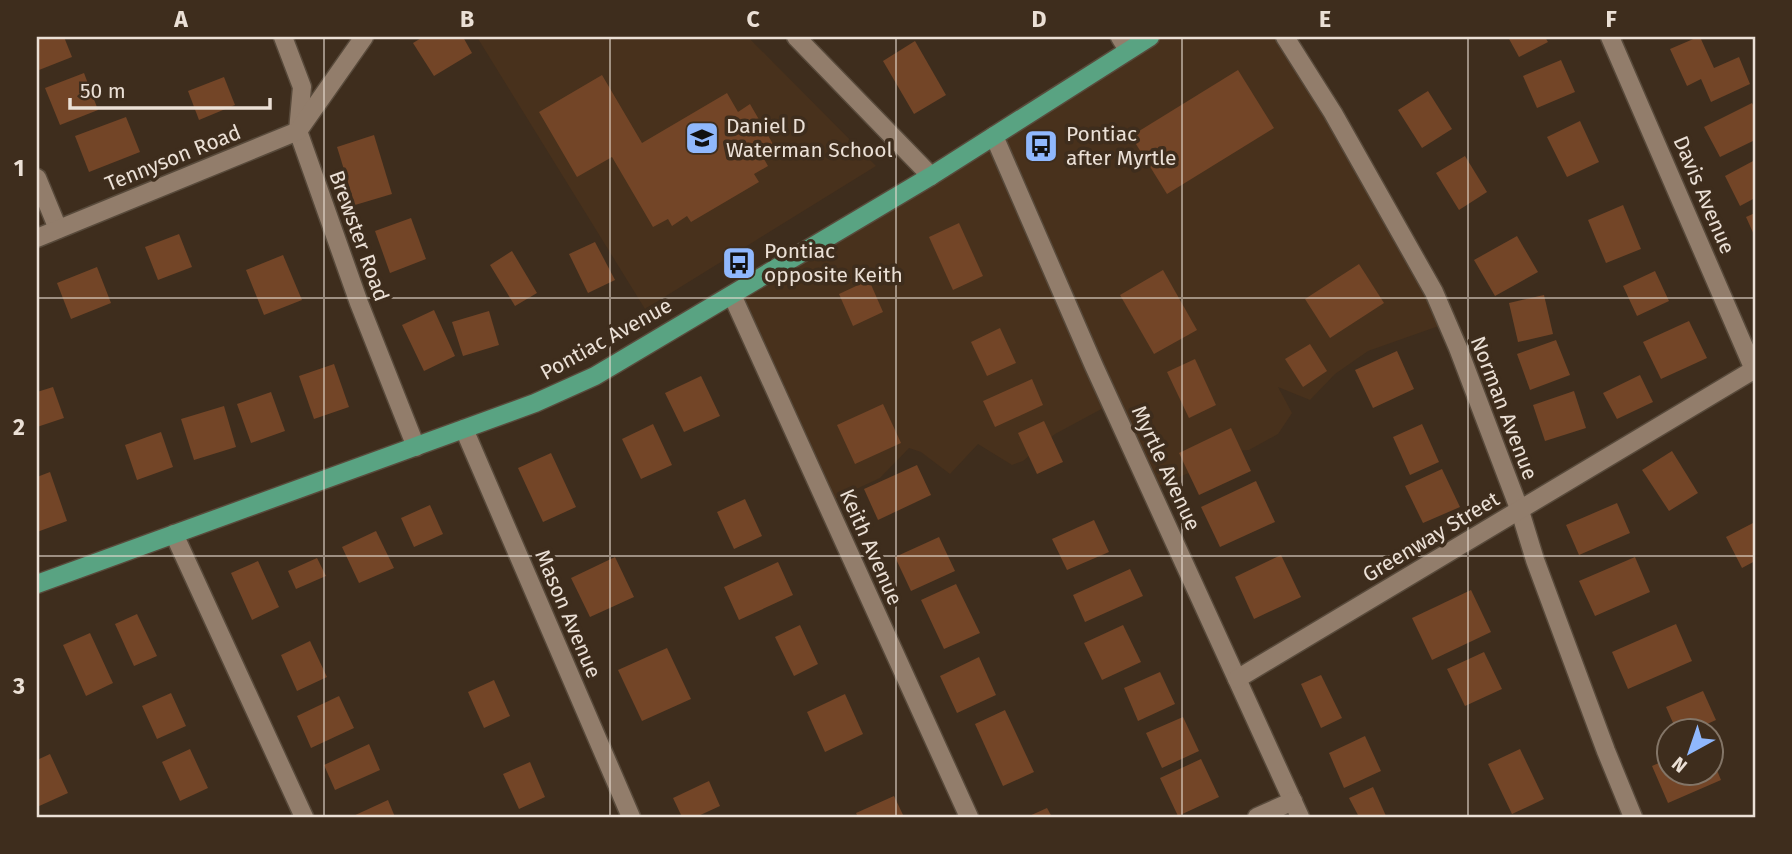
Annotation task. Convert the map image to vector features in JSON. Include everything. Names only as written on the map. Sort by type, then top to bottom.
[{"type":"main road","name":"Pontiac Avenue","points":[[37,584],[535,403],[594,376],[931,176],[994,136],[1124,44],[1150,37]]},
{"type":"street","name":"Brewster Road","points":[[283,37],[302,87],[298,131],[359,303],[416,447]]},
{"type":"street","points":[[298,131],[364,37]]},
{"type":"street","points":[[796,37],[931,176]]},
{"type":"street","name":"Norman Avenue","points":[[1285,37],[1333,113],[1434,292],[1520,511],[1535,560],[1633,817]]},
{"type":"street","name":"Davis Avenue","points":[[1610,37],[1755,370]]},
{"type":"street","name":"Tennyson Road","points":[[37,238],[298,131]]},
{"type":"street","name":"Myrtle Avenue","points":[[994,136],[1094,366],[1297,809]]},
{"type":"street","points":[[37,178],[58,229]]},
{"type":"street","name":"Keith Avenue","points":[[732,295],[968,817]]},
{"type":"street","name":"Greenway Street","points":[[1237,679],[1755,370]]},
{"type":"street","name":"Mason Avenue","points":[[464,429],[631,817]]},
{"type":"street","points":[[174,534],[304,817]]},
{"type":"street","points":[[1257,817],[1297,809]]},
{"type":"shaded area","points":[[477,37],[748,37],[876,166],[645,309]]},
{"type":"shaded area","points":[[1149,37],[1283,37],[1450,322],[1368,351],[1335,374],[1310,400],[1278,387],[1292,413],[1278,434],[1249,450],[1229,451],[1217,461],[1156,487],[1107,406],[1055,434],[1023,461],[1012,465],[978,444],[950,474],[921,452],[909,448],[880,478],[837,498],[824,501],[737,291]]},
{"type":"building","points":[[37,37],[64,37],[72,57],[39,70]]},
{"type":"building","points":[[423,37],[463,37],[472,53],[434,76],[413,43]]},
{"type":"building","points":[[1508,37],[1545,37],[1548,42],[1519,57]]},
{"type":"building","points":[[1698,37],[1714,68],[1739,57],[1750,84],[1711,102],[1701,79],[1687,86],[1670,49]]},
{"type":"building","points":[[915,41],[946,95],[914,114],[883,61]]},
{"type":"building","points":[[1561,60],[1575,92],[1537,108],[1523,76]]},
{"type":"building","points":[[1238,70],[1274,128],[1167,194],[1131,136]]},
{"type":"building","points":[[84,73],[98,110],[60,125],[45,88]]},
{"type":"building","points":[[602,75],[642,143],[727,93],[738,112],[750,104],[777,151],[764,159],[768,166],[754,174],[759,182],[691,222],[687,216],[672,226],[668,219],[653,227],[612,157],[577,177],[539,112]]},
{"type":"building","points":[[224,77],[235,105],[199,120],[188,91]]},
{"type":"building","points":[[1428,91],[1452,129],[1422,148],[1398,110]]},
{"type":"building","points":[[1752,103],[1755,109],[1755,140],[1720,157],[1704,127]]},
{"type":"building","points":[[126,117],[140,152],[89,172],[75,136]]},
{"type":"building","points":[[1580,121],[1599,162],[1567,177],[1547,137]]},
{"type":"building","points":[[374,135],[392,194],[355,205],[337,147]]},
{"type":"building","points":[[1465,156],[1487,192],[1459,210],[1436,173]]},
{"type":"building","points":[[1755,160],[1755,198],[1740,206],[1725,176]]},
{"type":"building","points":[[1623,205],[1641,249],[1606,263],[1588,220]]},
{"type":"building","points":[[1755,213],[1755,237],[1746,217]]},
{"type":"building","points":[[411,218],[426,259],[390,273],[375,231]]},
{"type":"building","points":[[959,223],[983,276],[953,290],[929,237]]},
{"type":"building","points":[[179,234],[192,267],[158,280],[145,247]]},
{"type":"building","points":[[1517,236],[1538,272],[1495,296],[1474,260]]},
{"type":"building","points":[[595,242],[615,280],[588,293],[569,254]]},
{"type":"building","points":[[512,251],[537,293],[515,306],[490,265]]},
{"type":"building","points":[[283,255],[302,300],[264,315],[246,270]]},
{"type":"building","points":[[1359,264],[1384,303],[1330,338],[1305,299]]},
{"type":"building","points":[[97,267],[111,303],[71,319],[57,283]]},
{"type":"building","points":[[1163,270],[1197,330],[1154,354],[1120,295]]},
{"type":"building","points":[[1655,271],[1669,301],[1637,316],[1623,286]]},
{"type":"building","points":[[869,280],[883,312],[853,326],[839,294]]},
{"type":"building","points":[[1544,295],[1553,334],[1518,342],[1509,303]]},
{"type":"building","points":[[434,310],[455,356],[424,371],[402,325]]},
{"type":"building","points":[[489,311],[499,345],[463,356],[452,322]]},
{"type":"building","points":[[1689,321],[1707,358],[1661,379],[1643,342]]},
{"type":"building","points":[[1000,328],[1016,363],[987,376],[971,342]]},
{"type":"building","points":[[1556,340],[1570,375],[1530,390],[1517,354]]},
{"type":"building","points":[[1310,344],[1327,371],[1303,387],[1285,359]]},
{"type":"building","points":[[1397,351],[1414,389],[1373,408],[1355,370]]},
{"type":"building","points":[[1195,359],[1216,405],[1189,418],[1167,372]]},
{"type":"building","points":[[334,364],[349,407],[314,419],[299,376]]},
{"type":"building","points":[[1640,375],[1653,402],[1617,419],[1603,393]]},
{"type":"building","points":[[701,376],[720,416],[684,432],[665,393]]},
{"type":"building","points":[[1032,379],[1043,405],[995,427],[983,401]]},
{"type":"building","points":[[53,387],[64,418],[37,427],[37,392]]},
{"type":"building","points":[[1574,391],[1586,428],[1545,441],[1533,405]]},
{"type":"building","points":[[271,392],[285,431],[251,443],[237,404]]},
{"type":"building","points":[[883,404],[901,443],[855,464],[837,425]]},
{"type":"building","points":[[224,406],[236,447],[194,460],[181,419]]},
{"type":"building","points":[[1044,421],[1063,462],[1037,474],[1018,433]]},
{"type":"building","points":[[653,424],[672,465],[641,479],[622,439]]},
{"type":"building","points":[[1422,424],[1439,462],[1410,475],[1393,437]]},
{"type":"building","points":[[1231,428],[1251,471],[1199,495],[1179,453]]},
{"type":"building","points":[[161,432],[173,467],[137,480],[125,445]]},
{"type":"building","points":[[1672,451],[1698,493],[1669,511],[1642,470]]},
{"type":"building","points":[[551,453],[576,507],[543,522],[518,468]]},
{"type":"building","points":[[917,465],[931,495],[878,520],[864,489]]},
{"type":"building","points":[[1442,469],[1460,507],[1423,523],[1405,486]]},
{"type":"building","points":[[50,472],[67,521],[37,532],[37,477]]},
{"type":"building","points":[[1256,481],[1275,522],[1220,547],[1201,507]]},
{"type":"building","points":[[745,499],[762,536],[734,549],[717,512]]},
{"type":"building","points":[[1617,503],[1630,533],[1579,555],[1566,525]]},
{"type":"building","points":[[430,505],[443,534],[414,547],[401,518]]},
{"type":"building","points":[[1094,520],[1109,552],[1067,570],[1052,539]]},
{"type":"building","points":[[1755,522],[1755,561],[1742,568],[1726,537]]},
{"type":"building","points":[[376,531],[394,568],[359,583],[342,547]]},
{"type":"building","points":[[939,537],[955,571],[911,591],[895,557]]},
{"type":"building","points":[[1281,555],[1301,597],[1254,619],[1235,577]]},
{"type":"building","points":[[615,557],[634,597],[590,617],[571,578]]},
{"type":"building","points":[[1635,557],[1650,592],[1595,616],[1579,581]]},
{"type":"building","points":[[317,558],[326,576],[296,589],[288,571]]},
{"type":"building","points":[[258,561],[279,607],[252,620],[231,573]]},
{"type":"building","points":[[778,562],[793,595],[739,620],[724,587]]},
{"type":"building","points":[[1130,569],[1143,596],[1085,622],[1073,595]]},
{"type":"building","points":[[956,584],[980,633],[944,649],[921,600]]},
{"type":"building","points":[[1471,590],[1491,632],[1432,660],[1412,618]]},
{"type":"building","points":[[137,614],[157,656],[134,666],[115,624]]},
{"type":"building","points":[[1676,624],[1692,661],[1628,689],[1612,652]]},
{"type":"building","points":[[800,625],[818,664],[794,676],[775,637]]},
{"type":"building","points":[[1123,625],[1141,662],[1102,680],[1084,643]]},
{"type":"building","points":[[90,633],[113,683],[86,696],[63,645]]},
{"type":"building","points":[[310,641],[327,677],[297,691],[281,655]]},
{"type":"building","points":[[667,648],[691,699],[642,721],[618,670]]},
{"type":"building","points":[[1484,652],[1502,689],[1465,706],[1447,669]]},
{"type":"building","points":[[979,657],[996,695],[957,713],[940,676]]},
{"type":"building","points":[[1160,672],[1175,704],[1138,721],[1124,688]]},
{"type":"building","points":[[1321,675],[1342,718],[1321,728],[1301,684]]},
{"type":"building","points":[[494,680],[510,716],[484,728],[468,692]]},
{"type":"building","points":[[1703,691],[1715,718],[1671,718],[1666,707]]},
{"type":"building","points":[[171,693],[186,726],[157,739],[142,706]]},
{"type":"building","points":[[845,694],[863,734],[825,752],[807,712]]},
{"type":"building","points":[[339,696],[354,728],[311,748],[297,716]]},
{"type":"building","points":[[1005,710],[1034,772],[1003,786],[975,724]]},
{"type":"building","points":[[1183,717],[1199,751],[1162,768],[1146,733]]},
{"type":"building","points":[[1365,736],[1381,771],[1344,788],[1329,753]]},
{"type":"building","points":[[369,744],[380,770],[335,790],[324,765]]},
{"type":"building","points":[[190,749],[208,788],[180,801],[162,762]]},
{"type":"building","points":[[1520,749],[1544,799],[1512,814],[1488,764]]},
{"type":"building","points":[[50,754],[68,793],[37,807],[37,760]]},
{"type":"building","points":[[1201,759],[1219,797],[1178,816],[1160,778]]},
{"type":"building","points":[[530,762],[545,797],[519,809],[503,774]]},
{"type":"building","points":[[709,781],[720,806],[696,817],[682,817],[673,798]]},
{"type":"building","points":[[1373,787],[1386,816],[1359,817],[1349,798]]},
{"type":"building","points":[[1662,788],[1703,788],[1668,803]]},
{"type":"building","points":[[894,796],[904,817],[858,817],[856,813]]},
{"type":"building","points":[[388,800],[395,817],[351,817]]},
{"type":"building","points":[[1047,808],[1052,817],[1027,817]]},
{"type":"place","name":"Daniel D Waterman School","points":[[702,138]]},
{"type":"place","name":"Pontiac after Myrtle","points":[[1041,146]]},
{"type":"place","name":"Pontiac opposite Keith","points":[[739,263]]}]
